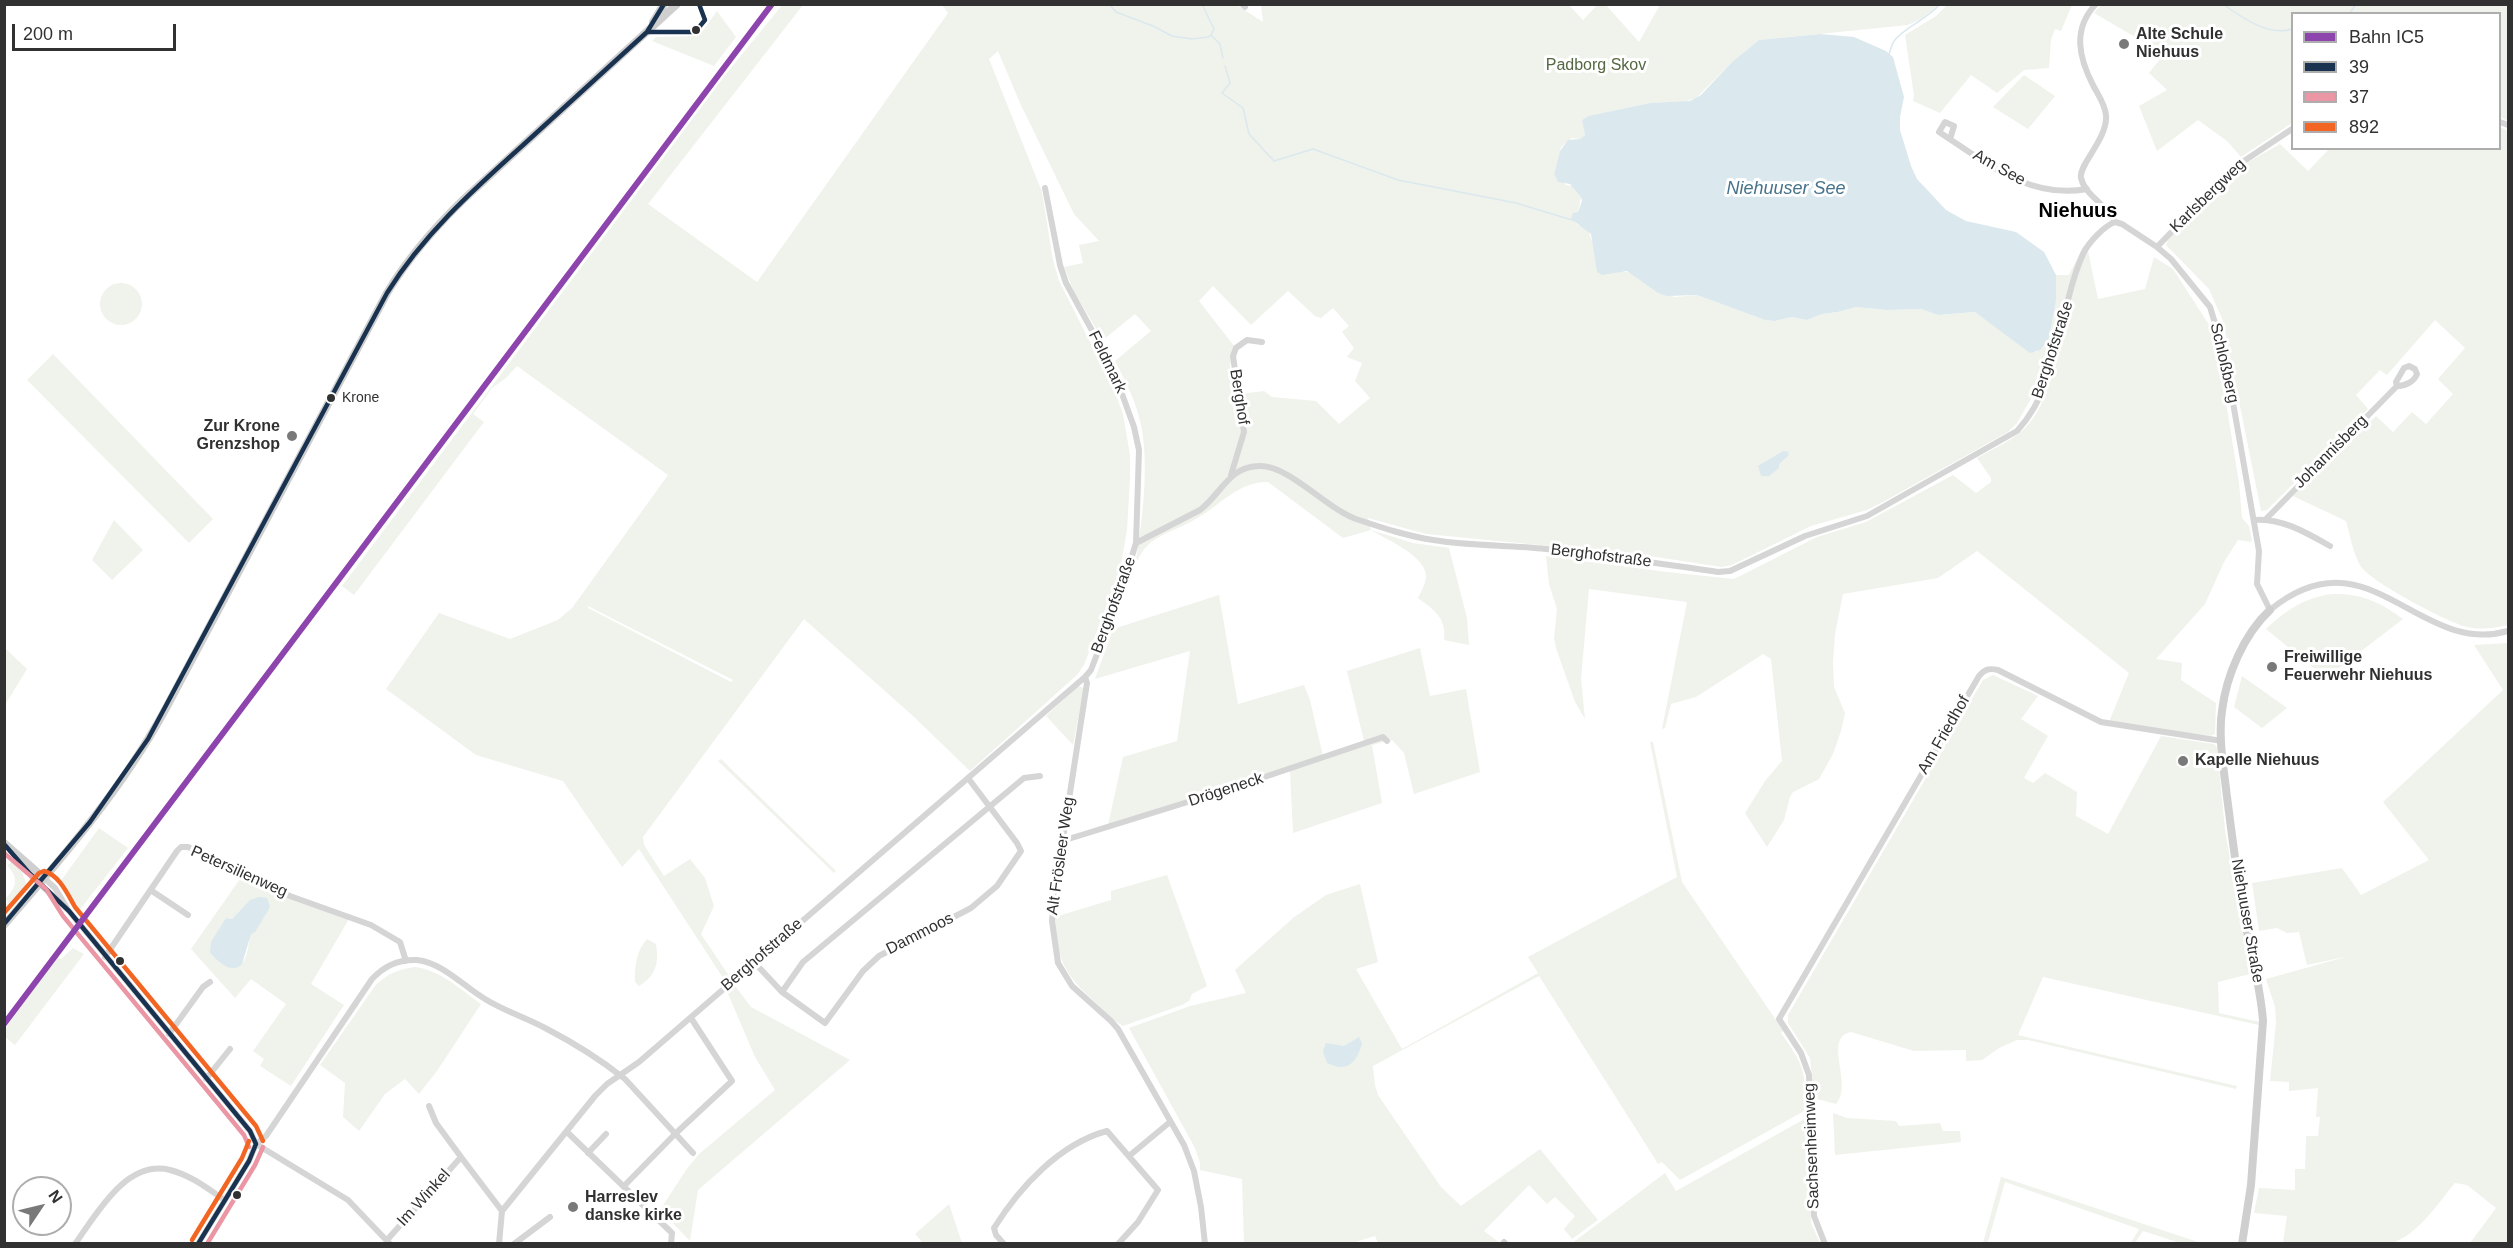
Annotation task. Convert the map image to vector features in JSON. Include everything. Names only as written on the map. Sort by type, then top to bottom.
[{"type":"main road","points":[[647,32],[664,4]]},
{"type":"main road","points":[[4,925],[124,778],[156,727],[337,384],[387,293],[404,267],[437,225],[677,4]]},
{"type":"main road","name":"Niehuuser Straße","points":[[2242,1244],[2251,1185],[2263,1022],[2262,999],[2240,897],[2222,741],[2222,711],[2231,678],[2250,633],[2270,610]]},
{"type":"main road","points":[[4,843],[33,866],[42,881]]},
{"type":"street","points":[[2086,189],[2082,180],[2082,170],[2097,147],[2106,118],[2103,103],[2080,53],[2082,27],[2087,15],[2096,4]]},
{"type":"street","name":"Karlsbergweg","points":[[2157,247],[2232,169],[2291,130]]},
{"type":"street","name":"Am See","points":[[1950,139],[2008,177],[2030,186],[2053,191],[2086,189]]},
{"type":"street","name":"Feldmark","points":[[1045,188],[1060,265],[1066,283],[1113,369],[1134,427],[1139,450],[1136,543]]},
{"type":"street","name":"Schloßberg","points":[[2086,189],[2110,212],[2115,222],[2122,224],[2157,247],[2186,275],[2203,296],[2215,320],[2230,387],[2259,551],[2257,584],[2270,610]]},
{"type":"street","name":"Berghofstraße","points":[[502,1211],[595,1096],[639,1062],[1085,677],[1091,670],[1103,640],[1136,543],[1200,510],[1209,503],[1231,475],[1242,469],[1257,466],[1271,467],[1354,519],[1416,537],[1570,552],[1718,572],[1730,571],[1805,536],[1867,516],[2017,431],[2033,411],[2045,384],[2083,253],[2108,226],[2115,222]]},
{"type":"street","name":"Berghof","points":[[1231,475],[1244,432],[1233,356],[1236,348],[1247,339],[1263,342]]},
{"type":"street","name":"Johannisberg","points":[[2266,519],[2397,386]]},
{"type":"street","points":[[2254,520],[2266,519],[2296,529],[2330,546]]},
{"type":"street","points":[[2270,610],[2302,590],[2325,584],[2343,584],[2380,593],[2454,631],[2479,634],[2508,631]]},
{"type":"street","name":"Am Friedhof","points":[[1779,1019],[1983,671],[1998,670],[2101,722],[2222,741]]},
{"type":"street","name":"Alt Frösleer Weg","points":[[1085,677],[1087,683],[1052,921],[1058,963],[1072,986],[1118,1029],[1190,1156],[1201,1207],[1205,1244]]},
{"type":"street","name":"Drögeneck","points":[[1062,841],[1226,790],[1383,737],[1387,741]]},
{"type":"street","points":[[782,992],[803,962],[1024,778],[1040,776]]},
{"type":"street","name":"Dammoos","points":[[754,962],[782,992],[825,1023],[828,1022],[863,971],[879,956],[971,908],[997,886],[1021,851],[968,778]]},
{"type":"street","name":"Petersilienweg","points":[[105,957],[177,851],[188,847],[290,896],[371,925],[400,942],[406,961]]},
{"type":"street","points":[[42,881],[250,1131],[256,1144],[348,1200],[388,1242]]},
{"type":"street","points":[[152,891],[188,915]]},
{"type":"street","points":[[198,1244],[249,1161],[256,1144],[266,1136],[372,979],[387,966],[406,961],[429,963],[440,968],[486,1000],[550,1030],[620,1075],[693,1153]]},
{"type":"street","points":[[169,1034],[203,987],[210,982]]},
{"type":"street","points":[[624,1186],[732,1081],[691,1017]]},
{"type":"street","name":"Sachsenheimweg","points":[[1779,1019],[1801,1053],[1809,1075],[1814,1216],[1825,1244]]},
{"type":"street","points":[[206,1079],[230,1048]]},
{"type":"street","name":"Im Winkel","points":[[429,1106],[436,1123],[502,1211]]},
{"type":"street","points":[[1130,1156],[1170,1122]]},
{"type":"street","points":[[1004,1244],[996,1235],[994,1228],[1004,1212],[1033,1178],[1068,1150],[1107,1131],[1158,1190],[1138,1222],[1118,1244]]},
{"type":"street","points":[[567,1132],[672,1233],[671,1244]]},
{"type":"street","points":[[588,1153],[606,1134]]},
{"type":"street","name":"Im Winkel","points":[[388,1242],[461,1157]]},
{"type":"street","points":[[75,1244],[111,1195],[132,1178],[148,1170],[164,1169],[185,1175],[224,1199]]},
{"type":"street","points":[[498,1244],[502,1211]]},
{"type":"street","points":[[514,1244],[550,1217]]},
{"type":"green space","name":"Padborg Skov","points":[[783,4],[803,5],[648,204],[757,282],[948,13],[942,5],[1237,5],[1263,22],[1261,5],[1568,4],[1583,20],[1597,5],[1606,5],[1639,42],[1660,5],[1939,5],[1921,19],[1908,25],[1759,40],[1732,62],[1696,98],[1684,102],[1650,103],[1588,116],[1582,120],[1585,135],[1580,139],[1572,138],[1561,147],[1554,174],[1566,185],[1573,186],[1581,197],[1576,224],[1588,229],[1594,248],[1621,271],[1633,273],[1658,293],[1675,297],[1697,295],[1765,320],[1775,321],[1792,317],[1807,320],[1822,314],[1856,307],[1887,310],[1921,309],[1938,315],[1975,312],[2035,352],[2044,347],[2056,275],[2069,275],[2083,247],[2088,251],[2098,299],[2145,289],[2154,257],[2173,269],[2215,334],[2239,483],[2242,518],[2249,526],[2252,542],[2238,540],[2224,562],[2205,604],[2156,659],[2182,663],[2181,680],[2216,703],[2215,734],[2210,736],[2109,722],[2129,673],[1977,551],[1938,578],[1843,594],[1835,634],[1833,662],[1834,687],[1845,713],[1841,731],[1833,754],[1819,779],[1793,792],[1784,820],[1767,847],[1745,813],[1765,781],[1782,761],[1771,659],[1763,654],[1696,697],[1671,704],[1665,728],[1662,729],[1687,602],[1589,589],[1581,679],[1585,719],[1575,702],[1554,638],[1557,609],[1549,584],[1546,556],[1734,579],[1817,537],[1866,522],[1953,475],[1976,493],[1991,482],[1991,478],[1977,458],[2011,439],[2027,426],[2041,406],[2047,392],[2036,390],[2017,423],[2008,432],[1867,510],[1811,526],[1732,565],[1722,567],[1643,555],[1426,534],[1368,518],[1371,530],[1343,538],[1268,482],[1248,485],[1240,489],[1193,521],[1156,539],[1145,548],[1135,566],[1143,511],[1145,471],[1143,434],[1137,410],[1115,361],[1151,331],[1135,314],[1103,340],[1074,292],[1064,267],[1083,263],[1079,245],[1099,241],[1074,214],[1020,103],[998,51],[989,59],[1042,192],[1053,260],[1059,281],[1113,387],[1123,414],[1130,455],[1130,479],[1127,530],[1120,570],[1084,665],[1077,675],[970,771],[913,716],[804,619],[643,837],[644,845],[664,876],[690,859],[705,878],[714,906],[701,934],[729,976],[725,981],[639,849],[622,867],[563,781],[476,755],[386,689],[439,613],[510,639],[558,620],[572,608],[668,475],[517,366],[492,388],[473,414],[484,422],[354,595],[342,586],[726,74]],"holes":[[[1213,286],[1251,325],[1288,291],[1315,316],[1321,318],[1333,308],[1349,326],[1342,332],[1354,348],[1347,357],[1362,363],[1355,381],[1370,398],[1339,424],[1316,401],[1272,397],[1264,391],[1232,395],[1230,365],[1235,347],[1199,301]],[[588,606],[733,680],[731,682]]]},
{"type":"green space","points":[[2102,4],[2508,5],[2508,121],[2501,118],[2501,12],[2291,12],[2291,124],[2241,157],[2227,141],[2198,120],[2157,151],[2139,106],[2167,90],[2149,73],[2164,54],[2094,13]]},
{"type":"green space","points":[[1947,5],[2072,5],[2061,31],[2055,29],[2051,40],[2049,68],[2024,70],[1997,93],[1971,75],[1940,113],[1913,101],[1905,35],[1936,16]]},
{"type":"green space","points":[[717,11],[736,37],[714,66],[652,41],[656,37],[699,36]]},
{"type":"green space","points":[[2024,75],[2055,96],[2028,129],[1993,107]]},
{"type":"green space","points":[[2501,128],[2508,131],[2508,625],[2493,628],[2467,627],[2444,618],[2393,591],[2360,565],[2346,521],[2293,496],[2376,416],[2393,432],[2412,412],[2426,424],[2453,394],[2438,379],[2465,348],[2435,320],[2387,375],[2380,370],[2356,395],[2368,409],[2267,510],[2261,511],[2223,321],[2209,289],[2166,245],[2168,239],[2243,165],[2280,144],[2308,171],[2328,150],[2501,150]]},
{"type":"green space","points":[[121,283],[136,289],[142,304],[136,319],[121,325],[106,319],[100,304],[106,289]]},
{"type":"green space","points":[[53,354],[213,519],[189,543],[27,380]]},
{"type":"green space","points":[[114,520],[143,550],[112,580],[92,560]]},
{"type":"green space","points":[[1371,530],[1413,543],[1449,548],[1467,618],[1469,645],[1444,640],[1443,626],[1438,615],[1418,598],[1424,587],[1426,575],[1419,561],[1395,543]]},
{"type":"green space","points":[[2332,594],[2352,595],[2370,600],[2403,619],[2326,678],[2266,629],[2296,606],[2313,598]]},
{"type":"green space","points":[[1219,595],[1238,704],[1304,685],[1310,700],[1323,756],[1108,825],[1123,757],[1177,741],[1190,651],[1095,679],[1113,629]]},
{"type":"green space","points":[[2508,643],[2508,1243],[2470,1243],[2496,1208],[2467,1185],[2455,1183],[2421,1224],[2395,1242],[2359,1245],[2283,1243],[2287,1216],[2254,1213],[2259,1188],[2295,1190],[2295,1169],[2305,1169],[2306,1136],[2318,1136],[2320,1117],[2316,1117],[2318,1088],[2289,1091],[2289,1082],[2270,1081],[2276,1023],[2275,1007],[2266,979],[2349,956],[2307,965],[2299,932],[2287,933],[2277,928],[2259,931],[2252,883],[2342,868],[2361,895],[2429,860],[2383,802],[2503,690],[2474,645]]},
{"type":"green space","points":[[5,648],[27,669],[5,705]]},
{"type":"green space","points":[[1420,648],[1430,696],[1466,689],[1480,772],[1414,794],[1404,753],[1392,740],[1372,745],[1382,803],[1293,833],[1290,771],[1365,745],[1347,671]]},
{"type":"green space","points":[[1993,675],[2038,696],[2021,719],[2048,736],[2024,778],[2033,783],[2045,773],[2077,792],[2076,816],[2108,834],[2161,736],[2214,744],[2217,747],[2225,830],[2250,974],[2218,982],[2219,1013],[2260,1022],[2259,1025],[2043,977],[2018,1035],[2237,1086],[2236,1089],[2028,1040],[2017,1040],[1999,1048],[1982,1060],[1966,1061],[1966,1050],[1914,1051],[1851,1032],[1843,1036],[1839,1043],[1842,1085],[1841,1095],[1836,1104],[1814,1098],[1810,1058],[1788,1023],[1788,1015],[1983,680]]},
{"type":"green space","points":[[2242,676],[2287,708],[2262,728],[2234,707]]},
{"type":"green space","points":[[1078,686],[1084,688],[1073,745],[1046,716]]},
{"type":"green space","points":[[1650,742],[1653,742],[1682,882],[1783,1031],[1781,1033],[1802,1068],[1806,1110],[1680,1180],[1664,1164],[1661,1162],[1658,1164],[1539,976],[1373,1066],[1375,1085],[1378,1095],[1441,1187],[1461,1206],[1540,1149],[1598,1220],[1572,1239],[1564,1229],[1575,1216],[1555,1197],[1547,1204],[1529,1185],[1484,1231],[1500,1243],[1378,1243],[1375,1236],[1352,1243],[1244,1243],[1242,1179],[1200,1170],[1195,1148],[1129,1028],[1190,1006],[1246,993],[1235,970],[1293,918],[1326,895],[1360,884],[1378,962],[1356,969],[1402,1049],[1538,973],[1528,957],[1677,877]]},
{"type":"green space","points":[[721,759],[836,871],[834,873],[718,761]]},
{"type":"green space","points":[[99,828],[128,848],[78,912],[60,882]]},
{"type":"green space","points":[[12,862],[22,872],[27,885],[5,915],[5,906],[8,902],[5,899],[15,882],[7,865]]},
{"type":"green space","points":[[1167,875],[1207,986],[1192,994],[1189,1001],[1182,1005],[1123,1026],[1085,992],[1069,974],[1057,944],[1055,917],[1111,900],[1111,891]]},
{"type":"green space","points":[[242,876],[349,919],[311,984],[344,1005],[291,1086],[260,1066],[264,1059],[253,1051],[286,1004],[251,979],[235,998],[191,949]],"holes":[[[250,900],[247,954],[242,963],[235,967],[225,964],[210,953],[226,918],[232,919]]]},
{"type":"green space","points":[[647,939],[656,944],[656,963],[653,973],[639,986],[635,982],[636,965],[641,948]]},
{"type":"green space","points":[[73,948],[84,954],[15,1045],[5,1037],[5,1029],[57,957],[61,959]]},
{"type":"green space","points":[[415,967],[441,976],[481,1004],[419,1094],[405,1079],[385,1094],[359,1131],[343,1117],[345,1083],[320,1065],[375,986],[393,973]]},
{"type":"green space","points":[[733,983],[751,1007],[850,1060],[698,1190],[690,1241],[660,1210],[699,1154],[775,1090],[755,1057],[726,989]]},
{"type":"green space","points":[[1833,1113],[1847,1118],[1896,1121],[1899,1126],[1940,1123],[1943,1131],[1960,1131],[1961,1142],[1835,1155]]},
{"type":"green space","points":[[1808,1117],[1811,1223],[1820,1243],[1571,1244],[1665,1173],[1676,1191]]},
{"type":"green space","points":[[2001,1177],[2201,1243],[2180,1243],[2143,1231],[2135,1243],[2131,1243],[2139,1229],[2005,1182],[1988,1242],[1983,1243]]},
{"type":"green space","points":[[949,1204],[962,1243],[923,1243],[915,1234]]},
{"type":"water","name":"Niehuuser See","points":[[1820,34],[1854,37],[1886,51],[1893,57],[1904,97],[1900,130],[1911,166],[1917,179],[1946,210],[1966,221],[2016,232],[2044,252],[2056,275],[2056,300],[2048,342],[2040,350],[2030,353],[1975,312],[1938,315],[1921,309],[1887,310],[1856,307],[1822,314],[1807,320],[1792,317],[1775,321],[1765,320],[1697,295],[1667,296],[1658,293],[1627,271],[1602,275],[1597,272],[1591,234],[1571,219],[1573,213],[1578,212],[1581,197],[1570,184],[1558,182],[1554,174],[1560,151],[1568,140],[1580,139],[1585,135],[1582,120],[1588,116],[1650,103],[1690,101],[1701,95],[1732,62],[1759,40]]},
{"type":"water","points":[[1783,451],[1790,452],[1779,464],[1779,468],[1769,476],[1761,476],[1758,466]]},
{"type":"water","points":[[259,897],[267,898],[270,907],[255,932],[251,934],[242,964],[229,968],[210,953],[211,942],[226,918],[232,919],[250,900]]},
{"type":"water","points":[[1359,1037],[1362,1044],[1354,1061],[1340,1067],[1327,1063],[1323,1051],[1326,1043],[1344,1046]]},
{"type":"waterway","points":[[1109,4],[1116,12],[1172,36],[1192,39],[1211,35],[1220,44],[1223,58]]},
{"type":"waterway","points":[[1202,4],[1214,29],[1211,35]]},
{"type":"waterway","points":[[1889,54],[1898,36],[1929,15],[1940,4]]},
{"type":"waterway","points":[[2223,4],[2247,20],[2265,28],[2283,31],[2291,29]]},
{"type":"waterway","points":[[2350,12],[2356,4]]},
{"type":"waterway","points":[[1225,66],[1230,83],[1222,93],[1243,108],[1249,134],[1274,161],[1313,149],[1398,180],[1516,203],[1572,220]]},
{"type":"rail line","name":"IC5","points":[[4,1024],[772,4]]},
{"type":"transit line","name":"39","points":[[4,924],[90,822],[148,739],[387,293],[401,272],[432,233],[467,197],[647,32],[664,4]]},
{"type":"transit line","name":"39","points":[[647,32],[695,32],[705,20],[699,4]]},
{"type":"transit line","name":"39","points":[[4,844],[30,874],[69,911],[250,1131],[256,1144]]},
{"type":"transit line","name":"37","points":[[4,853],[46,889],[63,916],[244,1135],[249,1147]]},
{"type":"transit line","name":"892","points":[[4,913],[39,873],[44,871],[54,876],[75,907],[256,1126],[263,1141]]},
{"type":"transit line","name":"892","points":[[192,1240],[242,1158],[249,1141]]},
{"type":"transit line","name":"39","points":[[198,1244],[249,1161],[256,1144]]},
{"type":"transit line","name":"37","points":[[207,1244],[255,1165],[263,1147]]},
{"type":"place","name":"Alte Schule Niehuus","points":[[2124,44]]},
{"type":"place","name":"Krone","points":[[331,398]]},
{"type":"place","name":"Zur Krone Grenzshop","points":[[292,436]]},
{"type":"place","name":"Freiwillige Feuerwehr Niehuus","points":[[2272,667]]},
{"type":"place","name":"Kapelle Niehuus","points":[[2183,761]]},
{"type":"place","name":"Harreslev danske kirke","points":[[573,1207]]},
{"type":"district","name":"Niehuus","points":[[2078,211]]}]
